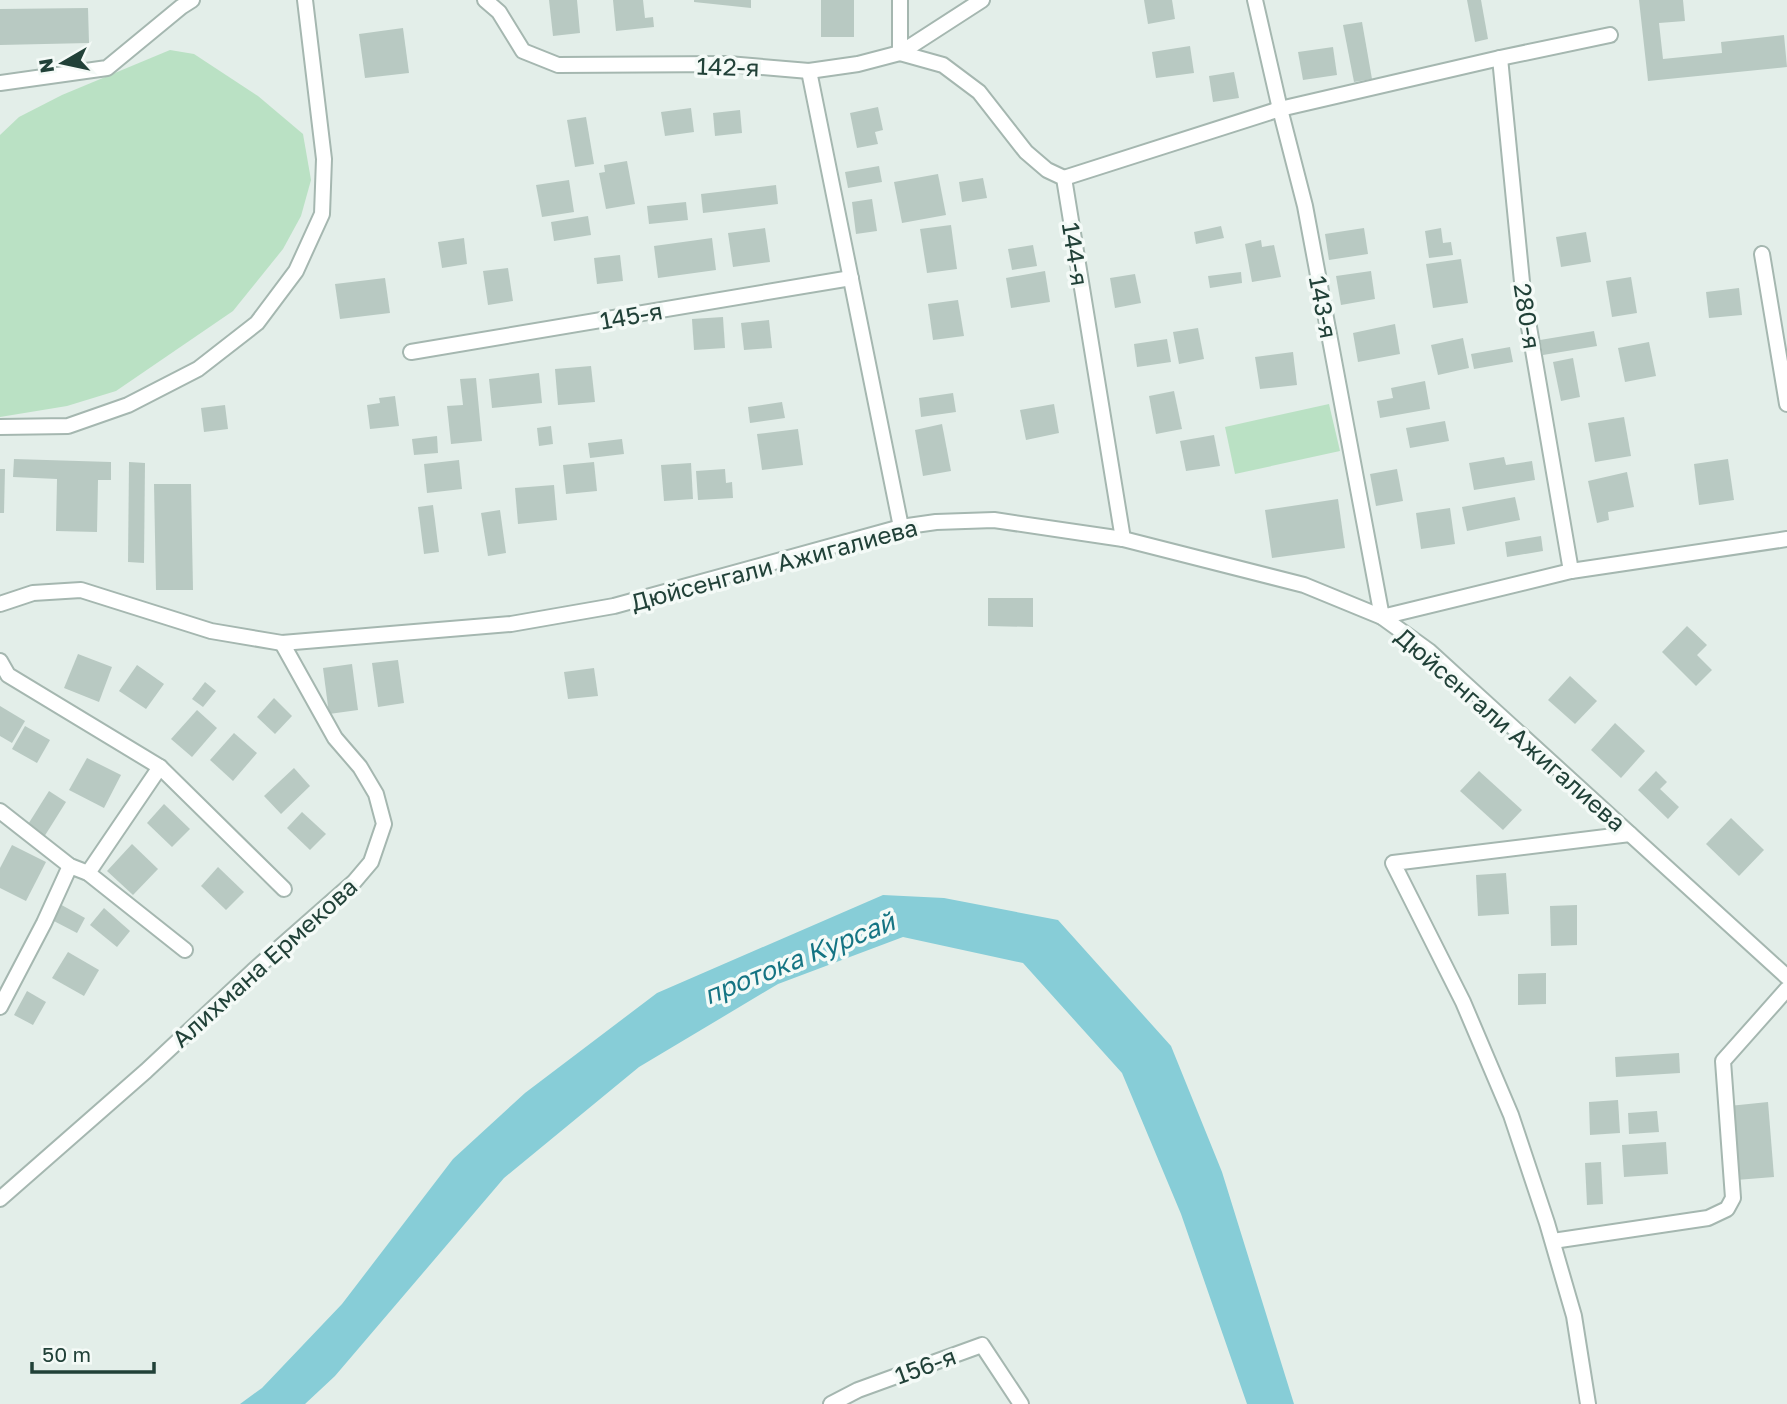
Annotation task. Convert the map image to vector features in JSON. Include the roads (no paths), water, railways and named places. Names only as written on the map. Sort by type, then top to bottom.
[{"type":"street","points":[[0,83],[107,68],[181,6],[192,0]]},
{"type":"street","points":[[0,427],[68,426],[128,405],[198,369],[257,323],[296,271],[321,214],[324,159],[304,0]]},
{"type":"street","name":"142-я","points":[[485,0],[499,12],[523,51],[558,65],[728,64],[809,71],[858,64],[900,53],[982,0]]},
{"type":"street","points":[[900,0],[900,53],[943,65],[979,92],[1026,152],[1047,170],[1064,178],[1280,109],[1610,35]]},
{"type":"street","name":"143-я","points":[[1255,0],[1305,206],[1382,617]]},
{"type":"street","name":"280-я","points":[[1500,58],[1523,292],[1571,571]]},
{"type":"street","points":[[809,71],[901,527]]},
{"type":"street","name":"144-я","points":[[1064,178],[1124,540]]},
{"type":"street","points":[[1762,254],[1787,404]]},
{"type":"street","name":"145-я","points":[[411,352],[850,278]]},
{"type":"street","name":"Дюйсенгали Ажигалиева","points":[[0,604],[33,593],[81,590],[211,631],[282,643],[511,624],[614,606],[901,527],[936,522],[994,520],[1124,540],[1304,584],[1382,617],[1429,651],[1787,977]]},
{"type":"street","points":[[1382,617],[1571,571],[1787,538]]},
{"type":"street","name":"Алихмана Ермекова","points":[[0,1199],[354,883],[371,862],[384,824],[376,794],[360,767],[335,738],[282,643]]},
{"type":"street","points":[[0,661],[8,675],[160,767],[284,889]]},
{"type":"street","points":[[88,873],[160,767]]},
{"type":"street","points":[[0,811],[70,866],[88,873],[185,950]]},
{"type":"street","points":[[1588,1404],[1574,1316],[1553,1241],[1511,1115],[1463,1002],[1393,863],[1630,834]]},
{"type":"street","points":[[0,1007],[70,866]]},
{"type":"street","points":[[1553,1241],[1708,1218],[1727,1209],[1733,1198],[1723,1061],[1787,989]]},
{"type":"street","name":"156-я","points":[[831,1404],[859,1397],[982,1345],[1021,1404]]},
{"type":"water","name":"протока Курсай","points":[[883,895],[944,898],[1058,920],[1171,1046],[1222,1172],[1294,1404],[1247,1404],[1181,1214],[1122,1073],[1023,963],[903,937],[778,984],[639,1067],[504,1178],[335,1376],[305,1404],[240,1404],[262,1388],[342,1304],[453,1159],[525,1093],[657,993]]}]
